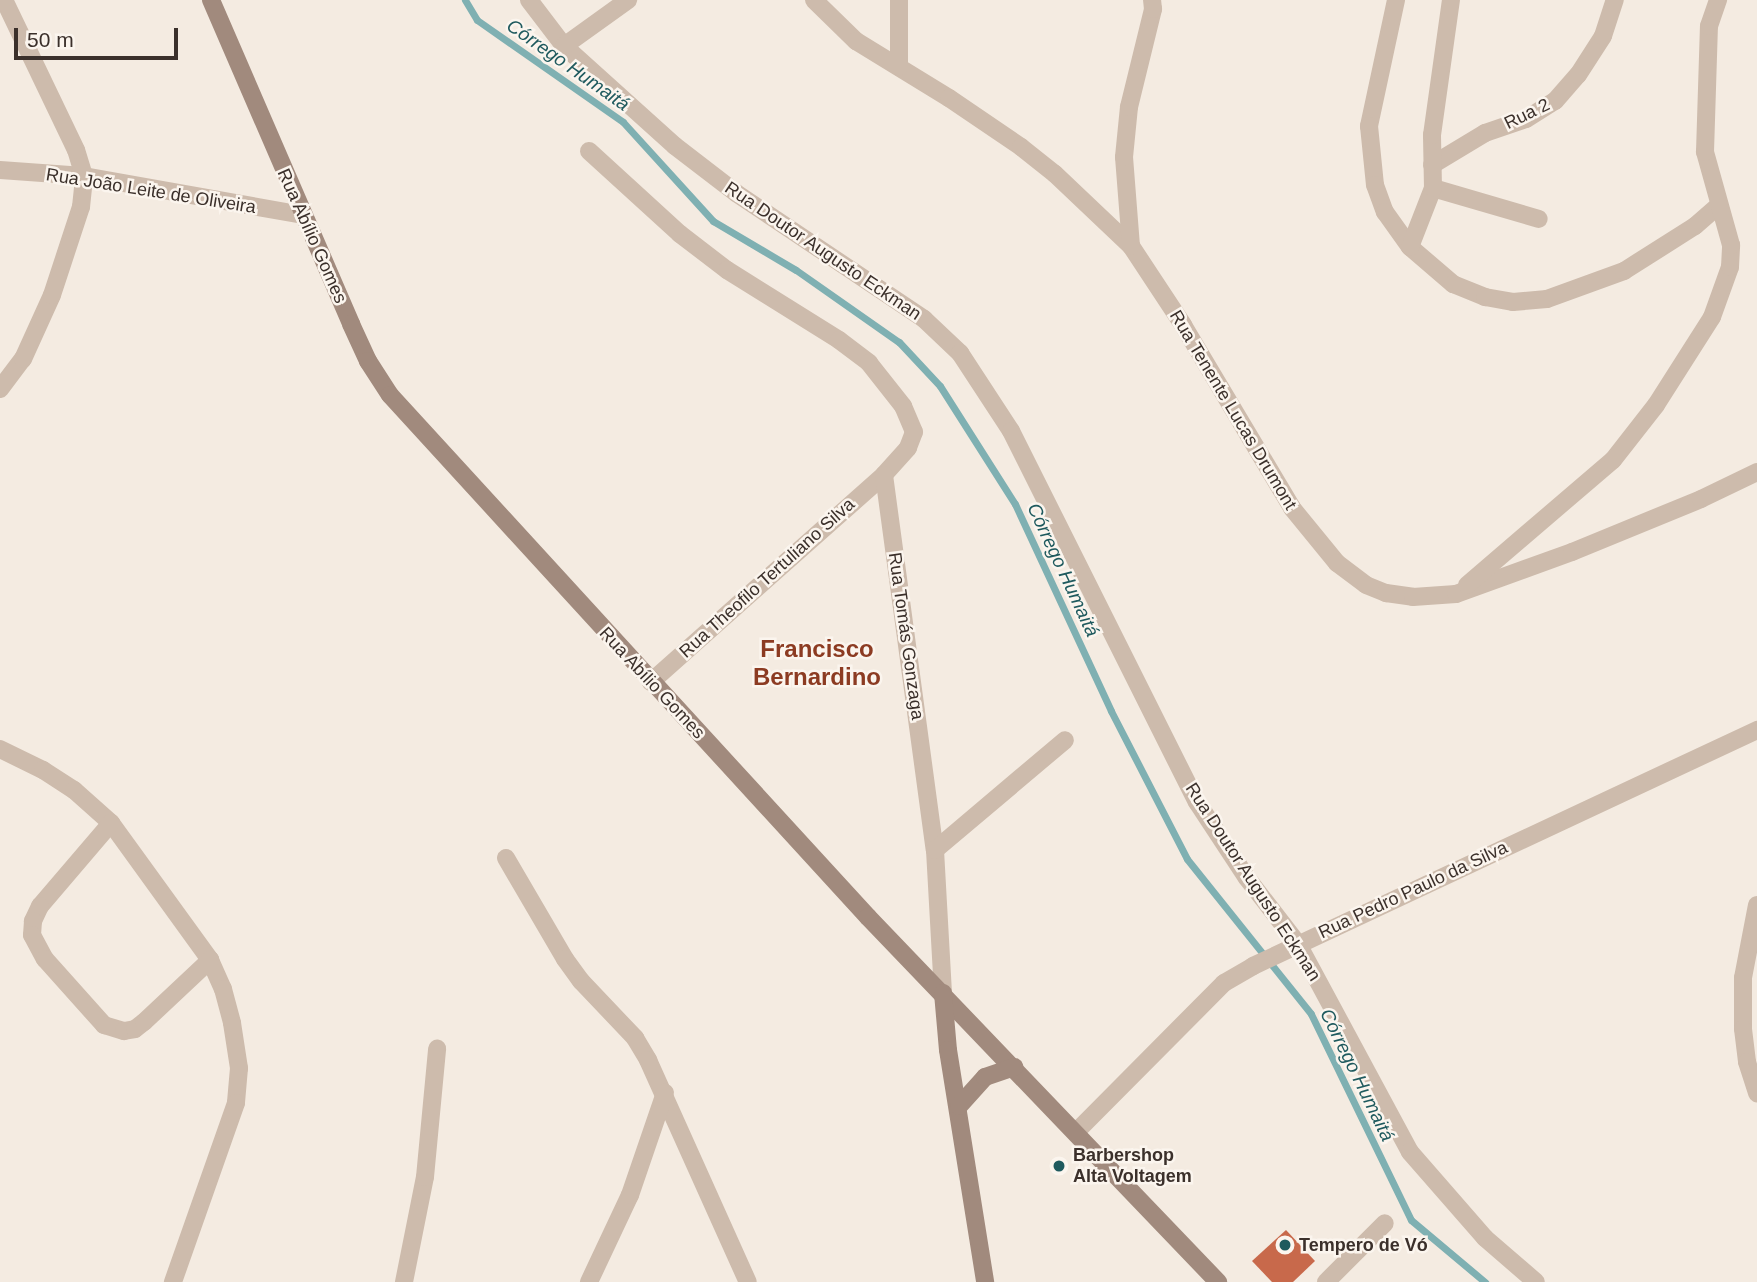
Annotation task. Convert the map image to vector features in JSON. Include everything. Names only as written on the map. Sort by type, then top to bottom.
[{"type":"street","points":[[0,389],[23,359],[52,295],[81,207],[84,176],[76,150],[4,0]]},
{"type":"street","name":"Rua Abílio Gomes","points":[[211,0],[362,349],[390,395],[868,917],[1218,1282]]},
{"type":"street","name":"Rua Doutor Augusto Eckman","points":[[529,0],[564,46],[629,108],[736,193],[924,319],[960,353],[1011,431],[1197,802],[1247,878],[1298,944],[1410,1152],[1485,1238],[1536,1282]]},
{"type":"street","points":[[564,46],[628,0]]},
{"type":"street","name":"Rua Tenente Lucas Drumont","points":[[814,0],[856,41],[1021,147],[1055,174],[1131,246],[1292,508],[1337,563],[1366,585],[1386,593],[1413,597],[1456,594],[1585,547],[1701,499],[1757,472]]},
{"type":"street","points":[[899,0],[899,67]]},
{"type":"street","points":[[1131,246],[1124,157],[1129,107],[1153,9],[1152,0]]},
{"type":"street","points":[[1396,0],[1373,98],[1369,148],[1375,185],[1385,212],[1410,247],[1453,284],[1486,297],[1513,302],[1547,299],[1624,271],[1695,226],[1718,206]]},
{"type":"street","points":[[1410,247],[1433,188],[1433,135],[1451,0]]},
{"type":"street","name":"Rua 2","points":[[1432,165],[1485,133],[1526,119],[1555,101],[1578,75],[1603,36],[1615,0]]},
{"type":"street","points":[[1456,594],[1613,460],[1656,405],[1712,317],[1730,267],[1731,244],[1718,206],[1705,152],[1709,26],[1718,0]]},
{"type":"street","points":[[589,151],[680,234],[718,263],[839,340],[869,363],[903,406],[914,432],[908,449],[884,475]]},
{"type":"street","name":"Rua João Leite de Oliveira","points":[[0,170],[84,176],[302,215]]},
{"type":"street","points":[[1433,188],[1539,219]]},
{"type":"street","name":"Rua Theofilo Tertuliano Silva","points":[[651,682],[884,475]]},
{"type":"street","name":"Rua Tomás Gonzaga","points":[[884,475],[935,850],[948,1050],[985,1282]]},
{"type":"street","name":"Rua Pedro Paulo da Silva","points":[[1076,1132],[1224,983],[1253,965],[1757,730]]},
{"type":"street","points":[[935,850],[1065,740]]},
{"type":"street","points":[[0,749],[43,770],[74,790],[111,823],[210,960],[229,1012],[239,1068],[236,1103],[173,1282]]},
{"type":"street","points":[[111,823],[40,906],[33,921],[32,935],[45,959],[104,1024],[124,1031],[135,1029],[145,1022],[210,960]]},
{"type":"street","points":[[506,858],[565,959],[581,981],[635,1038],[664,1093],[748,1282]]},
{"type":"street","points":[[1757,905],[1743,978],[1743,1029],[1747,1062],[1757,1093]]},
{"type":"street","points":[[404,1282],[425,1177],[436,1049]]},
{"type":"street","points":[[959,1106],[985,1077],[1014,1067]]},
{"type":"street","points":[[589,1282],[630,1195],[664,1093]]},
{"type":"street","points":[[1326,1282],[1385,1223]]},
{"type":"building","name":"Tempero de Vó","points":[[1286,1230],[1315,1261],[1293,1282],[1272,1282],[1252,1261]]},
{"type":"waterway","name":"Córrego Humaitá","points":[[465,0],[477,20],[623,122],[713,221],[796,270],[899,342],[940,386],[1015,504],[1111,711],[1187,859],[1311,1014],[1411,1220],[1485,1282]]},
{"type":"place","name":"Barbershop Alta Voltagem","points":[[1059,1166]]},
{"type":"place","name":"Tempero de Vó","points":[[1285,1245]]},
{"type":"district","name":"Francisco Bernardino","points":[[817,663]]}]
